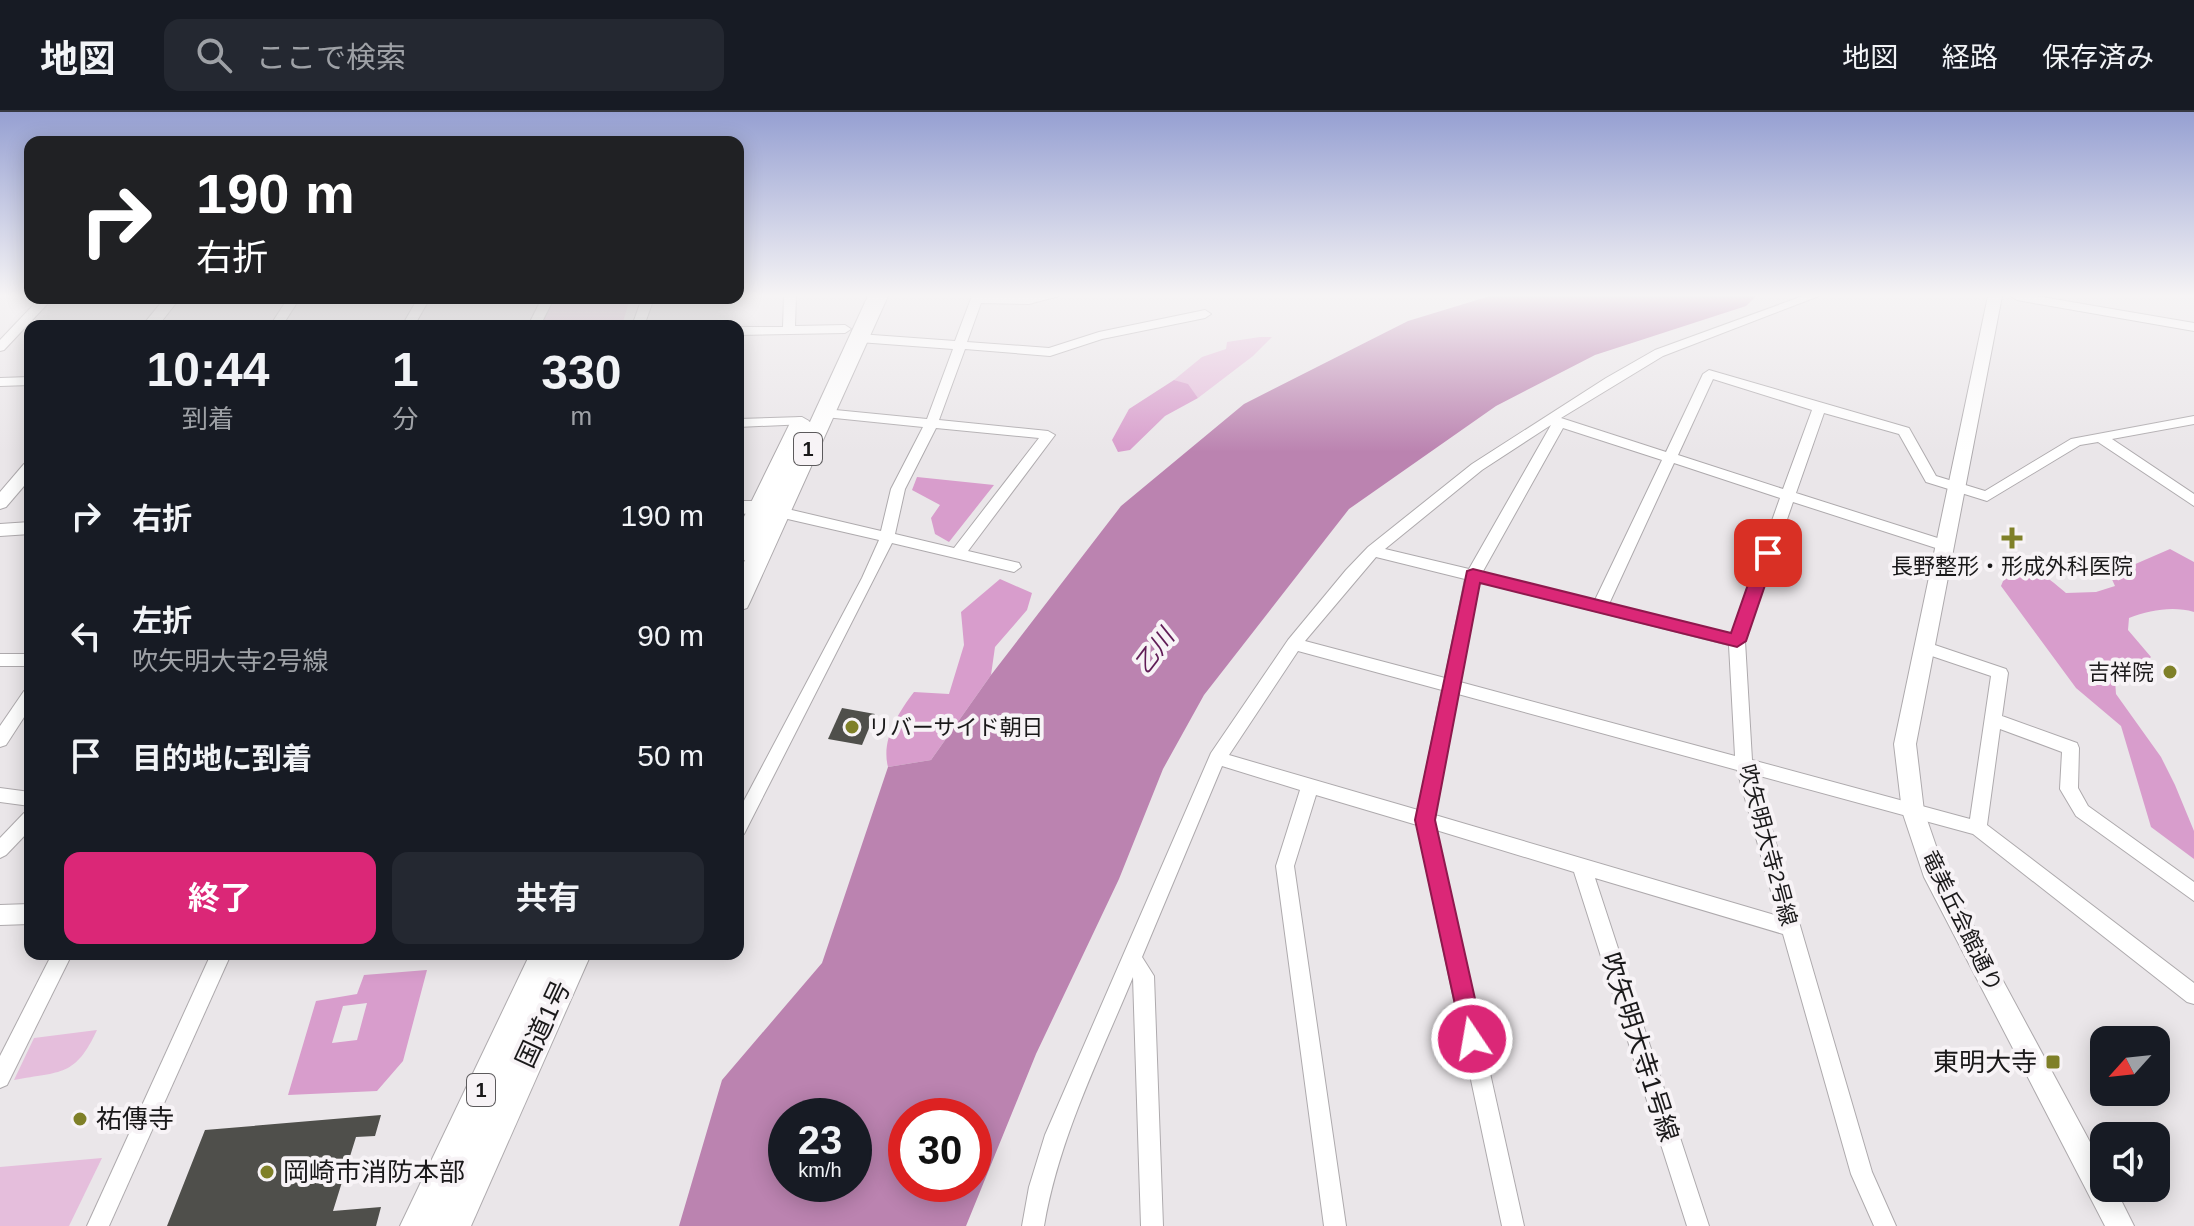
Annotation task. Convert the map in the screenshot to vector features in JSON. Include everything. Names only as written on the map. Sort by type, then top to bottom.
[{"type":"highway","name":"1","points":[[744,541],[802,421],[844,348]]},
{"type":"highway","name":"1","points":[[744,575],[759,509],[825,413],[847,348]]},
{"type":"highway","name":"国道1号","points":[[418,1226],[543,960]]},
{"type":"highway","name":"国道1号","points":[[452,1226],[572,960]]},
{"type":"street","points":[[744,817],[887,538],[898,489],[931,425],[959,348]]},
{"type":"street","points":[[998,348],[1050,352],[1062,348]]},
{"type":"street","points":[[1033,1226],[1040,1187],[1056,1135],[1114,996],[1133,961],[1217,758],[1294,644],[1373,551],[1467,475],[1659,353],[1673,348]]},
{"type":"street","points":[[1957,487],[1985,348]]},
{"type":"street","points":[[1600,606],[1709,374],[1904,431],[1931,479],[1987,496],[2076,442],[2194,420]]},
{"type":"street","points":[[0,382],[24,381]]},
{"type":"street","name":"吹矢明大寺2号線","points":[[1819,408],[1737,641],[1744,764],[1862,1174],[1885,1226]]},
{"type":"street","points":[[825,413],[1048,435],[957,555]]},
{"type":"street","points":[[744,423],[802,421]]},
{"type":"street","points":[[1554,421],[1942,545]]},
{"type":"street","points":[[1513,1226],[1425,820],[1473,575],[1554,421]]},
{"type":"street","points":[[2102,439],[2194,501]]},
{"type":"street","points":[[0,503],[24,475]]},
{"type":"street","name":"竜美丘会館通り","points":[[1957,487],[1942,545],[1905,744],[1913,811],[1935,877],[2120,1226]]},
{"type":"street","points":[[759,509],[1014,567]]},
{"type":"street","points":[[0,530],[24,528]]},
{"type":"street","points":[[1373,551],[1737,641]]},
{"type":"street","points":[[1294,644],[1978,828],[2194,995]]},
{"type":"street","points":[[1923,647],[2000,673],[1978,828]]},
{"type":"street","points":[[0,660],[24,660]]},
{"type":"street","points":[[0,740],[24,704]]},
{"type":"street","points":[[1993,719],[2071,748],[2069,789],[2082,811],[2194,893]]},
{"type":"street","points":[[1217,758],[1791,928]]},
{"type":"street","points":[[1310,787],[1285,866],[1335,1226]]},
{"type":"street","points":[[0,795],[24,798]]},
{"type":"street","points":[[0,850],[24,824]]},
{"type":"street","name":"吹矢明大寺1号線","points":[[1582,867],[1698,1226]]},
{"type":"street","points":[[0,915],[24,914]]},
{"type":"street","points":[[0,1078],[59,960]]},
{"type":"street","points":[[98,1226],[218,960]]},
{"type":"street","points":[[1133,961],[1144,976],[1152,1226]]},
{"type":"shaded area","points":[[1261,348],[1198,398],[1188,385],[1174,380],[1202,357],[1226,349]]},
{"type":"shaded area","points":[[1174,380],[1188,384],[1198,398],[1165,416],[1130,450],[1118,452],[1112,440],[1129,409]]},
{"type":"shaded area","points":[[917,477],[994,485],[949,542],[935,534],[931,518],[940,505],[912,490]]},
{"type":"shaded area","points":[[2170,549],[2194,562],[2194,612],[2162,610],[2129,618],[2128,630],[2151,657],[2144,664],[2128,665],[2115,680],[2116,694],[2161,757],[2175,785],[2194,831],[2194,859],[2151,827],[2121,726],[2076,688],[2001,586],[2007,575],[2022,567],[2040,573],[2066,593],[2096,592],[2115,586],[2110,575]]},
{"type":"shaded area","points":[[1000,579],[1032,593],[1027,610],[995,647],[991,675],[931,760],[888,767],[889,737],[902,709],[914,692],[949,694],[964,645],[961,612]]},
{"type":"shaded area","points":[[427,970],[403,1061],[377,1091],[288,1095],[316,1001],[357,994],[364,975]],"holes":[[[367,1003],[357,1040],[332,1043],[343,1006]]]},
{"type":"shaded area","points":[[97,1030],[74,1064],[56,1073],[14,1080],[34,1038]]},
{"type":"shaded area","points":[[102,1158],[69,1226],[0,1226],[0,1167]]},
{"type":"water","name":"乙川","points":[[1355,348],[1617,348],[1595,355],[1496,406],[1349,509],[1204,695],[1163,769],[1119,879],[1036,1054],[992,1162],[992,1098],[888,1098],[888,1202],[976,1202],[966,1226],[679,1226],[722,1080],[822,963],[888,767],[931,760],[991,675],[1121,506],[1244,404]]},
{"type":"building","name":"リバーサイド朝日","points":[[842,708],[875,714],[862,745],[828,739]]},
{"type":"building","name":"岡崎市消防本部","points":[[381,1115],[375,1136],[356,1137],[333,1211],[381,1207],[376,1226],[167,1226],[205,1130]]},
{"type":"place","name":"長野整形・形成外科医院","points":[[2012,538]]},
{"type":"place","name":"吉祥院","points":[[2170,672]]},
{"type":"place","name":"リバーサイド朝日","points":[[852,727]]},
{"type":"place","name":"東明大寺","points":[[2053,1062]]},
{"type":"place","name":"祐傳寺","points":[[80,1119]]},
{"type":"place","name":"岡崎市消防本部","points":[[267,1172]]},
{"type":"route","points":[[1472,1039],[1425,820],[1473,575],[1737,641],[1768,553]]}]
